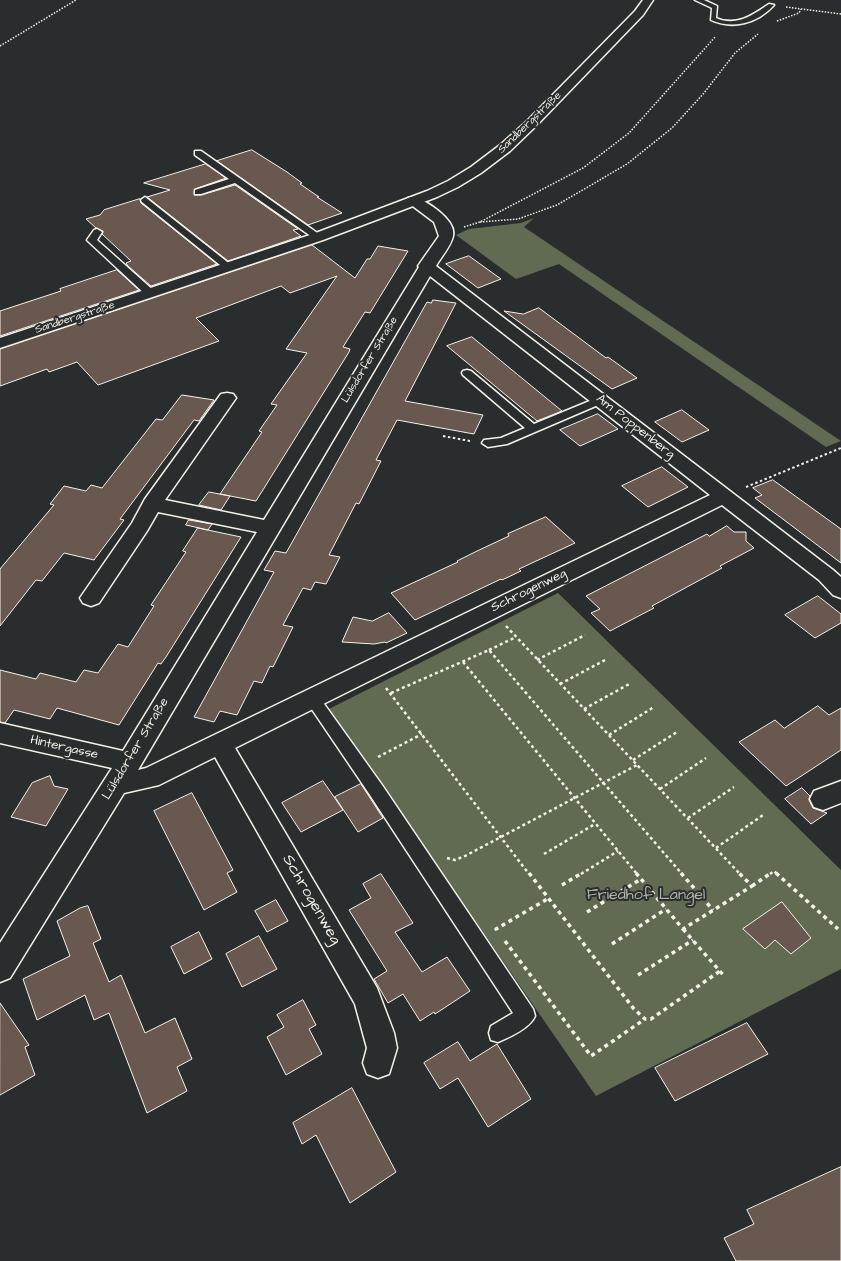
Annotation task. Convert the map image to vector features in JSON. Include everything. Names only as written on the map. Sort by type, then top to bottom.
[{"type":"street","name":"Sandbergstraße","points":[[0,343],[318,237],[413,201],[453,184],[476,170],[505,148],[532,123],[639,13],[648,0]]},
{"type":"street","name":"Lülsdorfer Straße","points":[[0,968],[116,784],[426,266],[446,236],[446,230],[439,218],[413,201]]},
{"type":"street","name":"Am Poppenberg","points":[[426,266],[826,575],[841,590]]},
{"type":"street","points":[[91,598],[140,526],[152,504],[227,398]]},
{"type":"street","name":"Schrogenweg","points":[[116,784],[150,778],[371,668],[724,496]]},
{"type":"street","points":[[152,504],[269,528]]},
{"type":"street","name":"Hintergasse","points":[[0,733],[128,762]]},
{"type":"street","name":"Schrogenweg","points":[[220,744],[367,998],[379,1033],[382,1048],[378,1063]]},
{"type":"lane","points":[[698,0],[715,7],[713,19],[726,23],[746,22],[772,5]]},
{"type":"lane","points":[[198,153],[318,237]]},
{"type":"lane","points":[[198,192],[237,179]]},
{"type":"lane","points":[[145,200],[228,267]]},
{"type":"lane","points":[[97,232],[92,240],[150,293]]},
{"type":"lane","points":[[467,373],[532,428]]},
{"type":"lane","points":[[488,444],[503,441],[601,400]]},
{"type":"lane","points":[[312,698],[376,790],[526,1016],[498,1033]]},
{"type":"path","points":[[0,46],[76,0]]},
{"type":"path","points":[[772,5],[841,14]]},
{"type":"path","points":[[776,21],[799,13],[801,9]]},
{"type":"path","points":[[480,222],[583,168],[629,133],[646,116],[726,23]]},
{"type":"path","points":[[462,227],[480,222],[518,219],[557,205],[627,164],[672,128],[704,93],[735,53],[758,33]]},
{"type":"path","points":[[443,436],[488,444]]},
{"type":"path","points":[[724,496],[841,448]]},
{"type":"path","points":[[490,610],[752,886]]},
{"type":"path","points":[[537,660],[585,635]]},
{"type":"path","points":[[391,694],[516,637]]},
{"type":"path","points":[[489,650],[713,910]]},
{"type":"path","points":[[560,684],[607,659]]},
{"type":"path","points":[[463,662],[574,800],[725,977]]},
{"type":"path","points":[[371,668],[634,1009],[645,1019]]},
{"type":"path","points":[[584,709],[631,683]]},
{"type":"path","points":[[609,734],[654,707]]},
{"type":"path","points":[[633,760],[677,732]]},
{"type":"path","points":[[379,765],[375,758],[422,734]]},
{"type":"path","points":[[660,789],[706,758]]},
{"type":"path","points":[[444,855],[455,860],[574,800],[637,765]]},
{"type":"path","points":[[688,818],[734,787]]},
{"type":"path","points":[[716,848],[763,815]]},
{"type":"path","points":[[544,854],[595,824]]},
{"type":"path","points":[[562,885],[618,851]]},
{"type":"path","points":[[683,928],[774,871],[838,929]]},
{"type":"path","points":[[587,912],[641,879]]},
{"type":"path","points":[[549,898],[496,929],[591,1056],[645,1019],[651,1019],[720,971]]},
{"type":"path","points":[[612,944],[666,909]]},
{"type":"path","points":[[638,975],[693,940]]},
{"type":"green space","points":[[534,218],[524,227],[841,441],[826,447],[559,264],[516,279],[456,235],[469,229],[521,223]]},
{"type":"green space","name":"Friedhof Langel","points":[[558,593],[841,870],[841,969],[596,1096],[329,709]]},
{"type":"building","points":[[252,150],[287,172],[302,183],[300,184],[319,197],[317,197],[342,213],[308,225],[217,161]]},
{"type":"building","points":[[206,164],[226,178],[195,189],[194,195],[201,195],[235,185],[298,229],[293,230],[301,236],[228,261],[147,197],[170,190],[144,183]]},
{"type":"building","points":[[140,199],[141,203],[217,264],[151,286],[128,266],[126,263],[131,261],[102,234],[103,231],[96,228],[86,219],[100,215],[104,210]]},
{"type":"building","points":[[312,245],[355,278],[367,259],[370,259],[378,246],[408,251],[370,313],[365,312],[343,347],[350,349],[349,352],[256,501],[220,494],[262,432],[259,431],[277,405],[271,404],[307,353],[286,349],[337,276],[290,293],[281,286],[196,318],[219,341],[98,385],[77,362],[49,372],[47,369],[0,386],[0,349]]},
{"type":"building","points":[[469,256],[501,279],[478,288],[446,264]]},
{"type":"building","points":[[117,270],[139,290],[0,336],[0,311],[61,291],[60,289]]},
{"type":"building","points":[[433,300],[456,303],[405,401],[483,415],[474,434],[397,420],[376,460],[381,461],[359,504],[356,503],[329,555],[340,557],[326,584],[315,582],[311,590],[303,588],[283,625],[293,627],[273,667],[270,666],[262,683],[254,681],[237,715],[220,711],[214,722],[194,717],[274,572],[264,570],[275,551],[286,553],[427,302],[431,303]]},
{"type":"building","points":[[539,308],[606,358],[608,357],[637,378],[612,389],[504,311],[523,314]]},
{"type":"building","points":[[472,337],[562,411],[537,421],[447,346]]},
{"type":"building","points":[[182,395],[214,400],[199,421],[194,420],[120,519],[124,520],[94,560],[64,553],[42,581],[36,580],[0,626],[0,569],[54,505],[50,504],[64,486],[86,491],[91,485],[102,488],[156,419],[162,420]]},
{"type":"building","points":[[682,410],[709,430],[682,442],[655,422]]},
{"type":"building","points":[[598,414],[618,429],[580,446],[560,430]]},
{"type":"building","points":[[662,467],[688,487],[648,507],[622,486]]},
{"type":"building","points":[[773,480],[841,529],[841,563],[755,498],[762,495],[753,488]]},
{"type":"building","points":[[209,492],[230,496],[221,510],[199,505]]},
{"type":"building","points":[[546,517],[575,543],[519,569],[521,571],[415,620],[391,593],[458,562],[457,561],[509,536],[508,534]]},
{"type":"building","points":[[189,520],[212,524],[208,530],[186,525]]},
{"type":"building","points":[[727,526],[734,532],[746,532],[746,541],[754,548],[720,566],[722,568],[652,606],[654,608],[610,631],[591,613],[600,609],[586,596],[707,534],[709,536]]},
{"type":"building","points":[[198,528],[241,537],[166,657],[161,664],[158,663],[119,725],[57,708],[50,719],[14,710],[5,723],[0,722],[0,670],[36,679],[40,673],[76,682],[84,670],[98,673],[118,644],[128,647],[154,606],[151,605],[186,552],[183,551]]},
{"type":"building","points":[[818,596],[841,614],[841,623],[815,638],[785,615]]},
{"type":"building","points":[[389,613],[407,633],[386,643],[374,644],[342,642],[353,617],[372,621]]},
{"type":"building","points":[[818,706],[829,715],[841,708],[841,750],[786,786],[739,742],[775,720],[784,728]]},
{"type":"building","points":[[50,776],[54,786],[68,789],[46,826],[11,817],[32,783]]},
{"type":"building","points":[[323,781],[343,810],[301,832],[282,803]]},
{"type":"building","points":[[361,784],[383,818],[358,832],[335,797]]},
{"type":"building","points":[[802,788],[810,796],[809,800],[813,808],[827,813],[811,824],[785,799]]},
{"type":"building","points":[[192,793],[233,870],[227,873],[237,892],[204,910],[154,811]]},
{"type":"building","points":[[381,874],[413,923],[395,932],[422,972],[447,957],[470,991],[435,1014],[434,1012],[420,1021],[403,994],[388,1003],[374,979],[387,971],[349,910],[371,898],[363,884]]},
{"type":"building","points":[[276,900],[288,921],[267,932],[255,911]]},
{"type":"building","points":[[782,902],[811,938],[791,954],[775,940],[765,949],[743,929]]},
{"type":"building","points":[[88,906],[101,939],[93,943],[109,982],[121,975],[145,1033],[175,1018],[192,1059],[177,1067],[187,1091],[147,1113],[109,1013],[94,1020],[85,995],[37,1020],[23,979],[70,956],[57,921],[80,908]]},
{"type":"building","points":[[199,932],[212,959],[184,974],[171,947]]},
{"type":"building","points":[[259,936],[277,969],[242,987],[226,954]]},
{"type":"building","points":[[303,1000],[316,1025],[309,1029],[322,1054],[286,1075],[267,1037],[284,1027],[277,1015]]},
{"type":"building","points":[[0,1003],[29,1045],[25,1047],[35,1075],[0,1095]]},
{"type":"building","points":[[747,1023],[768,1054],[675,1101],[655,1068]]},
{"type":"building","points":[[458,1042],[470,1061],[497,1044],[531,1099],[488,1127],[458,1078],[440,1089],[424,1063]]},
{"type":"building","points":[[352,1088],[396,1172],[350,1203],[316,1135],[302,1144],[293,1123]]},
{"type":"building","points":[[841,1167],[841,1261],[736,1261],[724,1238],[754,1224],[747,1210]]}]
